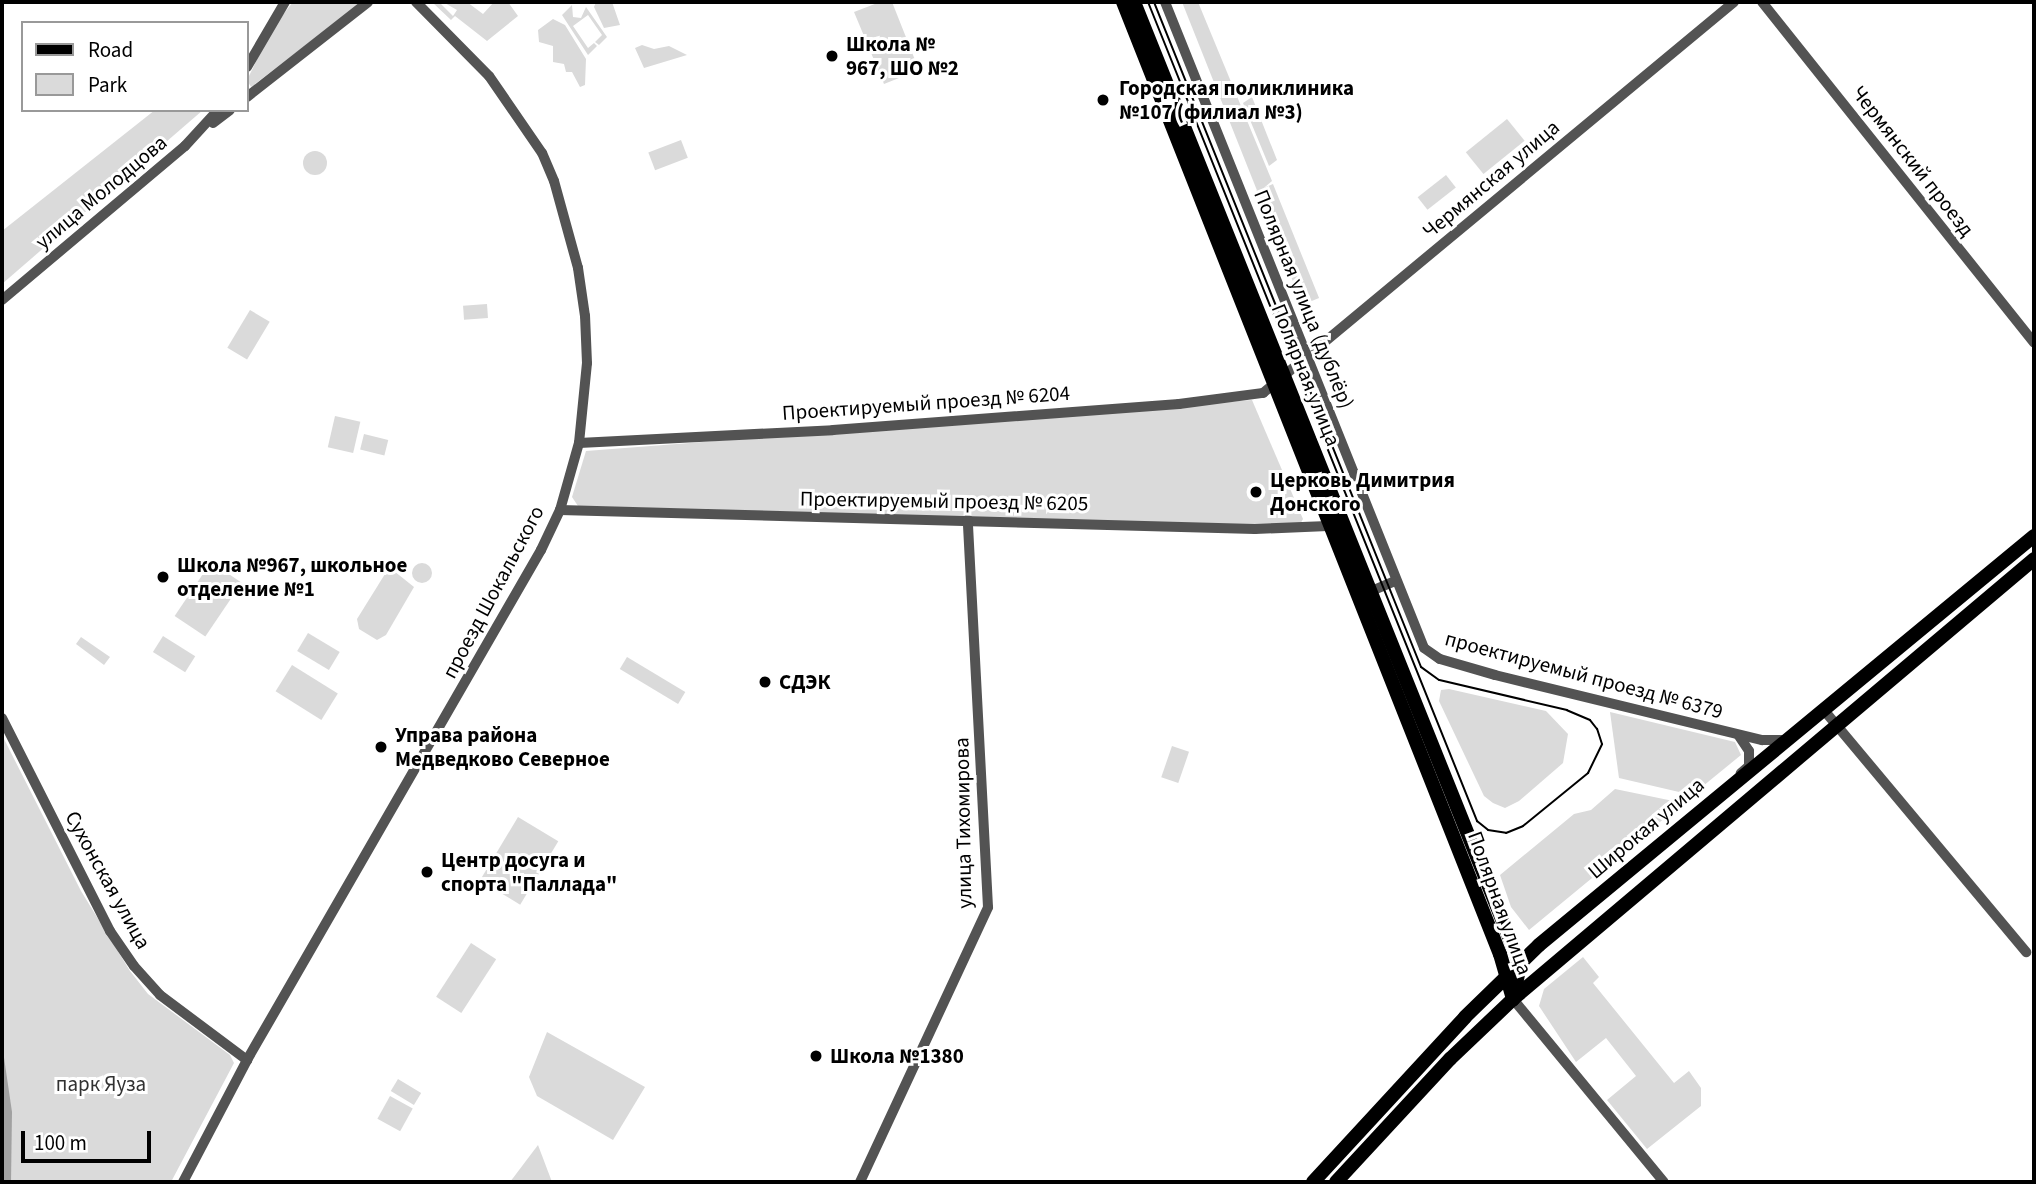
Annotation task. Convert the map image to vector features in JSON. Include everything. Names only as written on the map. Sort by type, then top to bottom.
[{"type":"main road","name":"Полярная улица","points":[[1123,2],[1278,382],[1369,592],[1520,964],[1513,999]]},
{"type":"main road","name":"Полярная улица","points":[[1134,2],[1278,382],[1328,526],[1500,954],[1505,979],[1513,999]]},
{"type":"main road","name":"Широкая улица","points":[[1313,1182],[1520,964],[1731,784],[2034,536]]},
{"type":"main road","name":"Широкая улица","points":[[1336,1182],[1450,1059],[1513,999],[1835,724],[2034,559]]},
{"type":"street","points":[[248,65],[285,2]]},
{"type":"street","points":[[252,89],[368,2]]},
{"type":"street","name":"проезд Шокальского","points":[[183,1182],[247,1059],[489,644],[559,510],[579,443],[587,363],[585,316],[578,268],[554,181],[542,153],[489,76],[416,2]]},
{"type":"street","name":"Полярная улица (дублёр)","points":[[1165,2],[1424,648]]},
{"type":"street","name":"Чермянская улица","points":[[1278,382],[1734,2]]},
{"type":"street","name":"Чермянский проезд","points":[[1762,2],[2034,343]]},
{"type":"street","name":"улица Молодцова","points":[[192,140],[216,112]]},
{"type":"street","name":"улица Молодцова","points":[[2,300],[227,112]]},
{"type":"street","name":"Проектируемый проезд № 6204","points":[[579,443],[833,430],[1179,404],[1256,395],[1278,382]]},
{"type":"street","name":"Проектируемый проезд № 6205","points":[[559,510],[1255,529],[1328,526]]},
{"type":"street","name":"улица Тихомирова","points":[[860,1182],[988,907],[968,520]]},
{"type":"street","points":[[1369,592],[1395,581]]},
{"type":"street","name":"проектируемый проезд № 6379","points":[[1424,648],[1440,659],[1495,675],[1737,734],[1786,740]]},
{"type":"street","points":[[1823,709],[2026,952]]},
{"type":"street","name":"Сухонская улица","points":[[2,718],[110,931],[134,967],[160,995],[247,1059]]},
{"type":"street","name":"проектируемый проезд № 6379","points":[[1731,784],[1749,765],[1746,743],[1737,734]]},
{"type":"street","name":"Полярная улица","points":[[1513,999],[1664,1182]]},
{"type":"green space","points":[[293,2],[362,2],[251,87],[248,78],[273,27]]},
{"type":"green space","points":[[432,2],[439,2],[453,16],[457,10],[443,2],[467,2],[483,14],[494,2],[508,2],[518,16],[487,41],[455,16],[451,20]]},
{"type":"green space","points":[[596,2],[612,2],[620,25],[604,28],[594,7]]},
{"type":"green space","points":[[880,2],[892,2],[919,70],[884,84],[854,12]]},
{"type":"green space","points":[[1182,2],[1198,2],[1272,181],[1258,193]]},
{"type":"green space","points":[[572,5],[573,17],[581,18],[586,7],[607,37],[599,45],[595,42],[602,35],[588,15],[573,26],[588,48],[594,43],[597,46],[588,55],[562,15]]},
{"type":"green space","points":[[553,19],[565,25],[586,59],[585,85],[580,87],[572,72],[566,72],[564,64],[553,62],[553,46],[539,42],[538,30]]},
{"type":"green space","points":[[642,45],[654,49],[669,46],[687,55],[644,68],[635,48]]},
{"type":"green space","points":[[1252,97],[1277,160],[1269,166],[1243,103]]},
{"type":"green space","points":[[152,112],[201,112],[2,284],[2,231]]},
{"type":"green space","points":[[1507,119],[1525,141],[1483,174],[1466,152]]},
{"type":"green space","points":[[681,140],[688,158],[655,170],[648,153]]},
{"type":"green space","points":[[315,151],[326,158],[327,163],[320,174],[315,175],[304,168],[303,163],[310,152]]},
{"type":"green space","points":[[1446,175],[1456,188],[1427,210],[1418,197]]},
{"type":"green space","points":[[1273,184],[1319,298],[1302,305],[1256,191]]},
{"type":"green space","points":[[487,304],[488,318],[464,320],[463,306]]},
{"type":"green space","points":[[250,310],[270,322],[247,360],[227,348]]},
{"type":"green space","points":[[1252,400],[1303,519],[1299,526],[578,506],[572,497],[586,451]]},
{"type":"green space","points":[[335,416],[360,422],[353,453],[328,447]]},
{"type":"green space","points":[[364,434],[388,440],[384,456],[360,450]]},
{"type":"green space","points":[[211,562],[242,583],[205,637],[175,616]]},
{"type":"green space","points":[[422,563],[429,566],[432,573],[429,580],[422,583],[415,580],[412,573],[415,566]]},
{"type":"green space","points":[[394,571],[414,587],[386,635],[377,640],[359,629],[357,619],[385,574]]},
{"type":"green space","points":[[308,633],[340,652],[329,670],[297,651]]},
{"type":"green space","points":[[163,636],[195,656],[185,672],[153,652]]},
{"type":"green space","points":[[81,637],[110,657],[104,665],[76,644]]},
{"type":"green space","points":[[627,657],[685,692],[678,704],[620,669]]},
{"type":"green space","points":[[292,665],[338,694],[321,720],[276,691]]},
{"type":"green space","points":[[1449,689],[1546,711],[1568,734],[1563,763],[1519,801],[1505,808],[1493,803],[1484,796],[1439,701],[1441,690]]},
{"type":"green space","points":[[1610,712],[1735,742],[1741,755],[1692,795],[1619,778]]},
{"type":"green space","name":"парк Яуза","points":[[2,735],[81,891],[130,971],[148,994],[230,1055],[234,1063],[171,1182],[2,1182]]},
{"type":"green space","points":[[1172,746],[1189,752],[1178,783],[1161,777]]},
{"type":"green space","points":[[1615,789],[1683,803],[1529,930],[1511,907],[1500,875],[1574,814],[1591,810]]},
{"type":"green space","points":[[518,817],[558,841],[520,905],[480,880]]},
{"type":"green space","points":[[471,943],[496,959],[461,1013],[436,997]]},
{"type":"green space","points":[[1583,957],[1599,977],[1593,983],[1674,1083],[1689,1071],[1701,1088],[1701,1106],[1647,1149],[1607,1100],[1636,1076],[1606,1038],[1576,1062],[1539,1006],[1544,989]]},
{"type":"green space","points":[[547,1032],[645,1087],[613,1140],[537,1096],[529,1077]]},
{"type":"green space","points":[[398,1079],[421,1093],[414,1105],[391,1091]]},
{"type":"green space","points":[[390,1096],[413,1109],[400,1131],[377,1119]]},
{"type":"green space","points":[[538,1145],[552,1182],[510,1182]]},
{"type":"shaded area","points":[[2,1044],[12,1112],[11,1182],[3,1182]]},
{"type":"tram line","points":[[1148,2],[1477,821],[1488,830],[1506,833],[1523,826],[1588,773],[1602,744],[1597,729],[1590,720],[1567,710],[1439,680],[1421,667],[1154,2]]},
{"type":"place","name":"Школа № 967, ШО №2","points":[[832,56]]},
{"type":"place","name":"Городская поликлиника №107 (филиал №3)","points":[[1103,100]]},
{"type":"place","name":"Церковь Димитрия Донского","points":[[1256,492]]},
{"type":"place","name":"Школа №967, школьное отделение №1","points":[[163,577]]},
{"type":"place","name":"СДЭК","points":[[765,682]]},
{"type":"place","name":"Управа района Медведково Северное","points":[[381,747]]},
{"type":"place","name":"Центр досуга и спорта \"Паллада\"","points":[[427,872]]},
{"type":"place","name":"Школа №1380","points":[[816,1056]]}]
